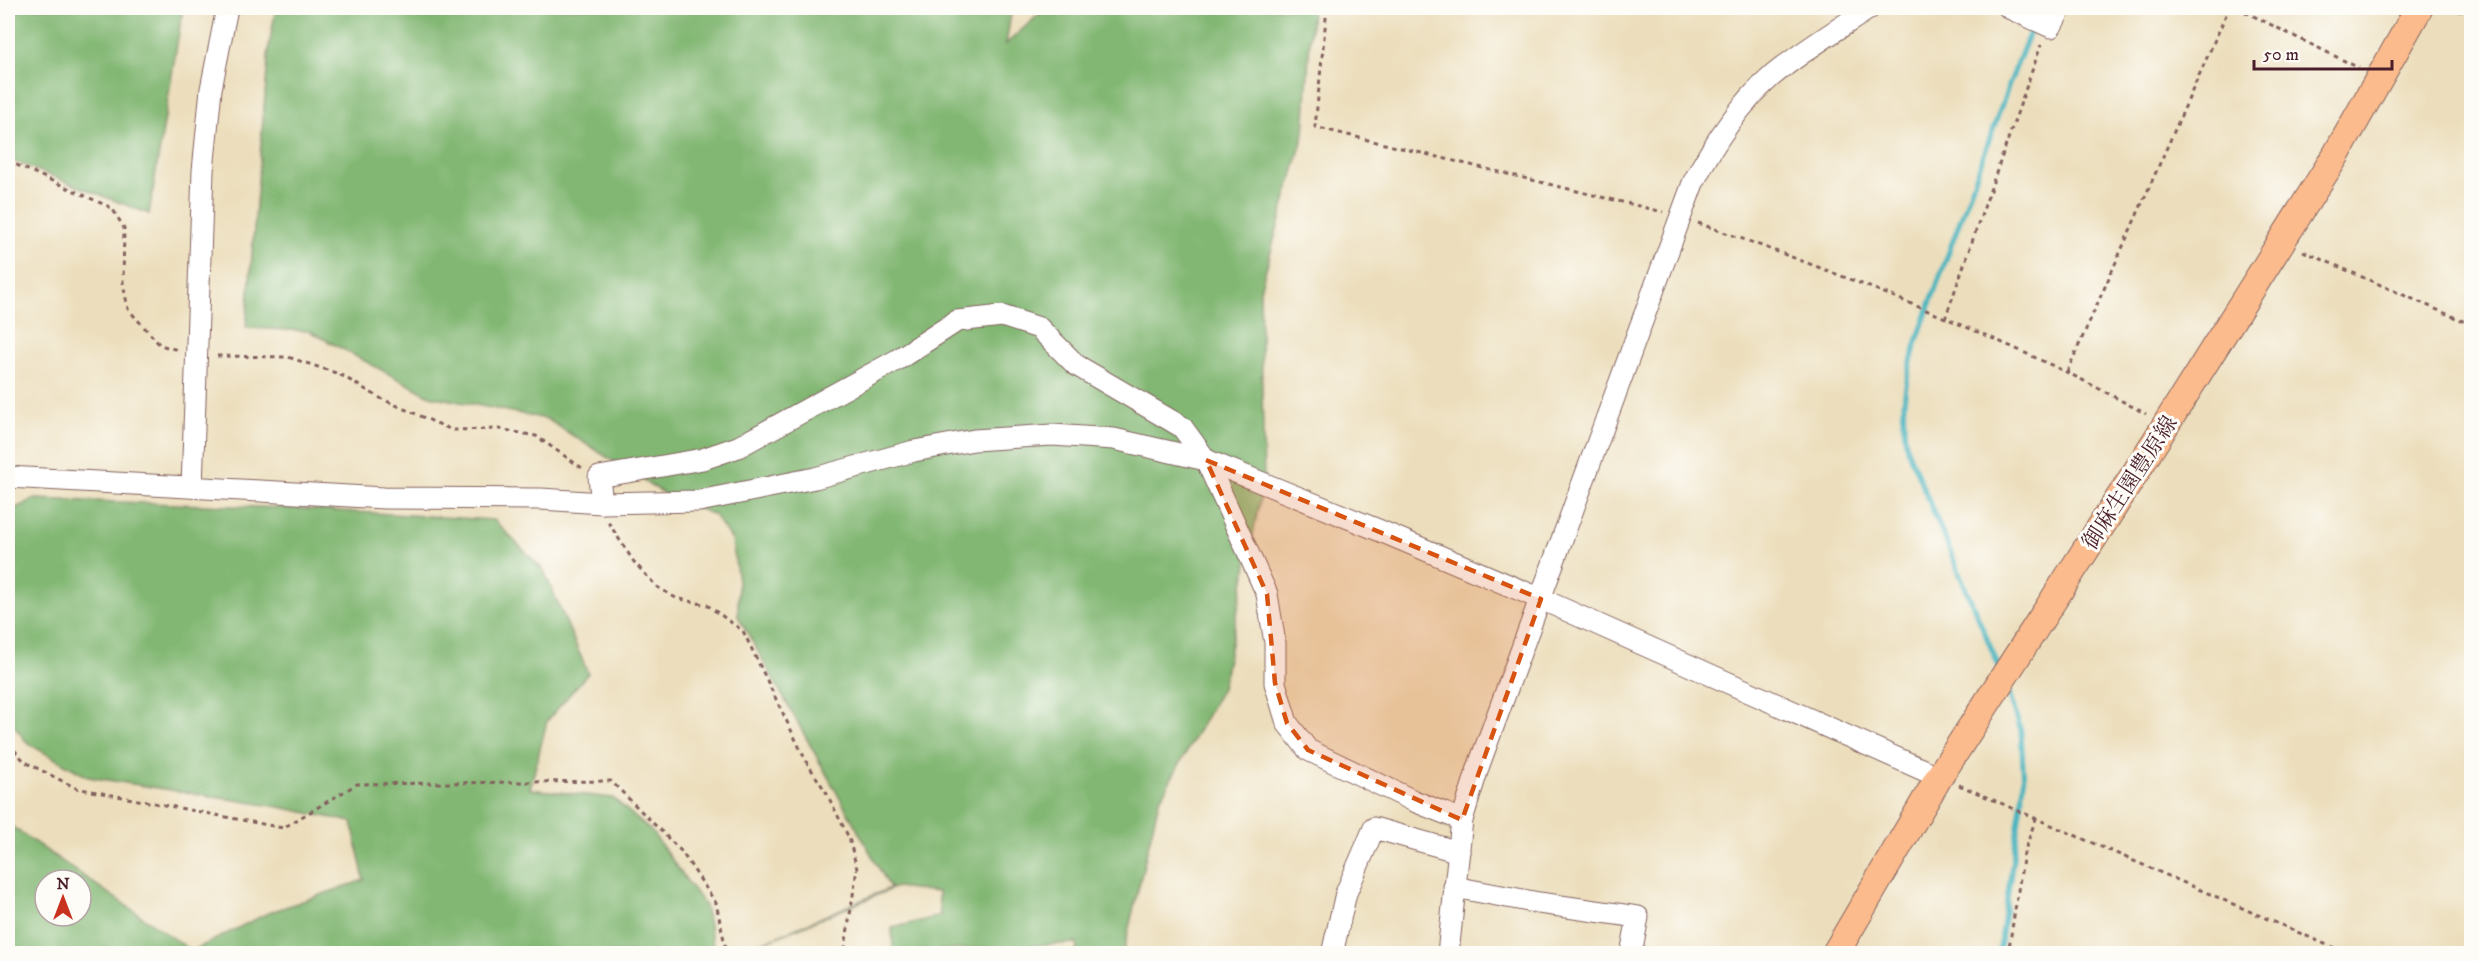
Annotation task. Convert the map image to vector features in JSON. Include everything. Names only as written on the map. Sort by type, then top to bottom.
[{"type":"main road","name":"御麻生園豊原線","points":[[1835,954],[1939,777],[2336,155],[2419,8]]},
{"type":"street","points":[[192,487],[203,171],[211,89],[227,8]]},
{"type":"street","points":[[1448,954],[1461,820],[1479,765],[1693,183],[1705,159],[1740,108],[1772,76],[1870,8]]},
{"type":"street","points":[[2032,18],[2051,27],[2061,8]]},
{"type":"street","points":[[602,503],[599,477],[703,459],[738,447],[897,360],[957,321],[1002,316],[1039,328],[1076,365],[1182,427],[1206,460],[1267,594],[1275,643],[1275,683],[1287,723],[1308,750],[1414,801],[1461,820]]},
{"type":"street","points":[[8,477],[384,498],[541,499],[602,503],[699,501],[815,478],[914,451],[974,440],[1052,435],[1114,439],[1206,460],[1541,599],[1939,777]]},
{"type":"street","points":[[1332,954],[1346,893],[1374,828],[1459,852]]},
{"type":"street","points":[[1454,887],[1539,903],[1638,917],[1631,954]]},
{"type":"path","points":[[1328,8],[1315,127],[1680,217],[1811,263],[1945,319],[2067,372],[2165,425]]},
{"type":"path","points":[[2067,372],[2229,8]]},
{"type":"path","points":[[2237,8],[2379,78]]},
{"type":"path","points":[[2440,8],[2465,12]]},
{"type":"path","points":[[1945,319],[2032,18]]},
{"type":"path","points":[[8,161],[112,208],[124,228],[123,283],[128,309],[160,345],[195,356],[288,357],[339,374],[382,399],[452,430],[499,429],[536,436],[570,462],[599,477]]},
{"type":"path","points":[[2281,242],[2472,325]]},
{"type":"path","points":[[602,503],[611,528],[634,562],[657,587],[676,598],[707,605],[743,631],[807,763],[826,792],[849,838],[857,869],[844,954]]},
{"type":"path","points":[[8,743],[25,762],[76,788],[283,828],[357,784],[611,781],[681,851],[716,903],[727,954]]},
{"type":"path","points":[[1939,777],[2348,954]]},
{"type":"path","points":[[2008,954],[2024,853],[2034,817]]},
{"type":"highlighted area","points":[[1206,460],[1541,599],[1462,820],[1308,750],[1287,723],[1275,683],[1267,594]]},
{"type":"green space","points":[[8,8],[183,8],[149,214],[8,159]]},
{"type":"green space","points":[[276,8],[1012,8],[1006,44],[1046,8],[1312,8],[1304,134],[1260,290],[1264,480],[1222,688],[1159,801],[1123,953],[1076,953],[1077,943],[893,953],[892,928],[940,916],[938,892],[896,887],[739,953],[890,888],[738,616],[738,580],[732,540],[714,515],[668,496],[547,419],[430,396],[309,331],[246,328],[269,46]]},
{"type":"green space","points":[[34,499],[287,508],[494,520],[544,571],[588,673],[547,721],[530,789],[613,798],[652,832],[705,906],[715,953],[8,953],[8,824],[72,868],[33,868],[33,928],[93,928],[93,883],[192,951],[268,913],[364,880],[352,822],[279,807],[88,777],[27,743],[8,717],[8,512]]},
{"type":"waterway","points":[[1999,667],[1907,449],[1904,433],[1904,402],[1912,356],[1922,326],[2033,24]]},
{"type":"waterway","points":[[1999,954],[2024,784],[2021,731],[2007,686]]}]
